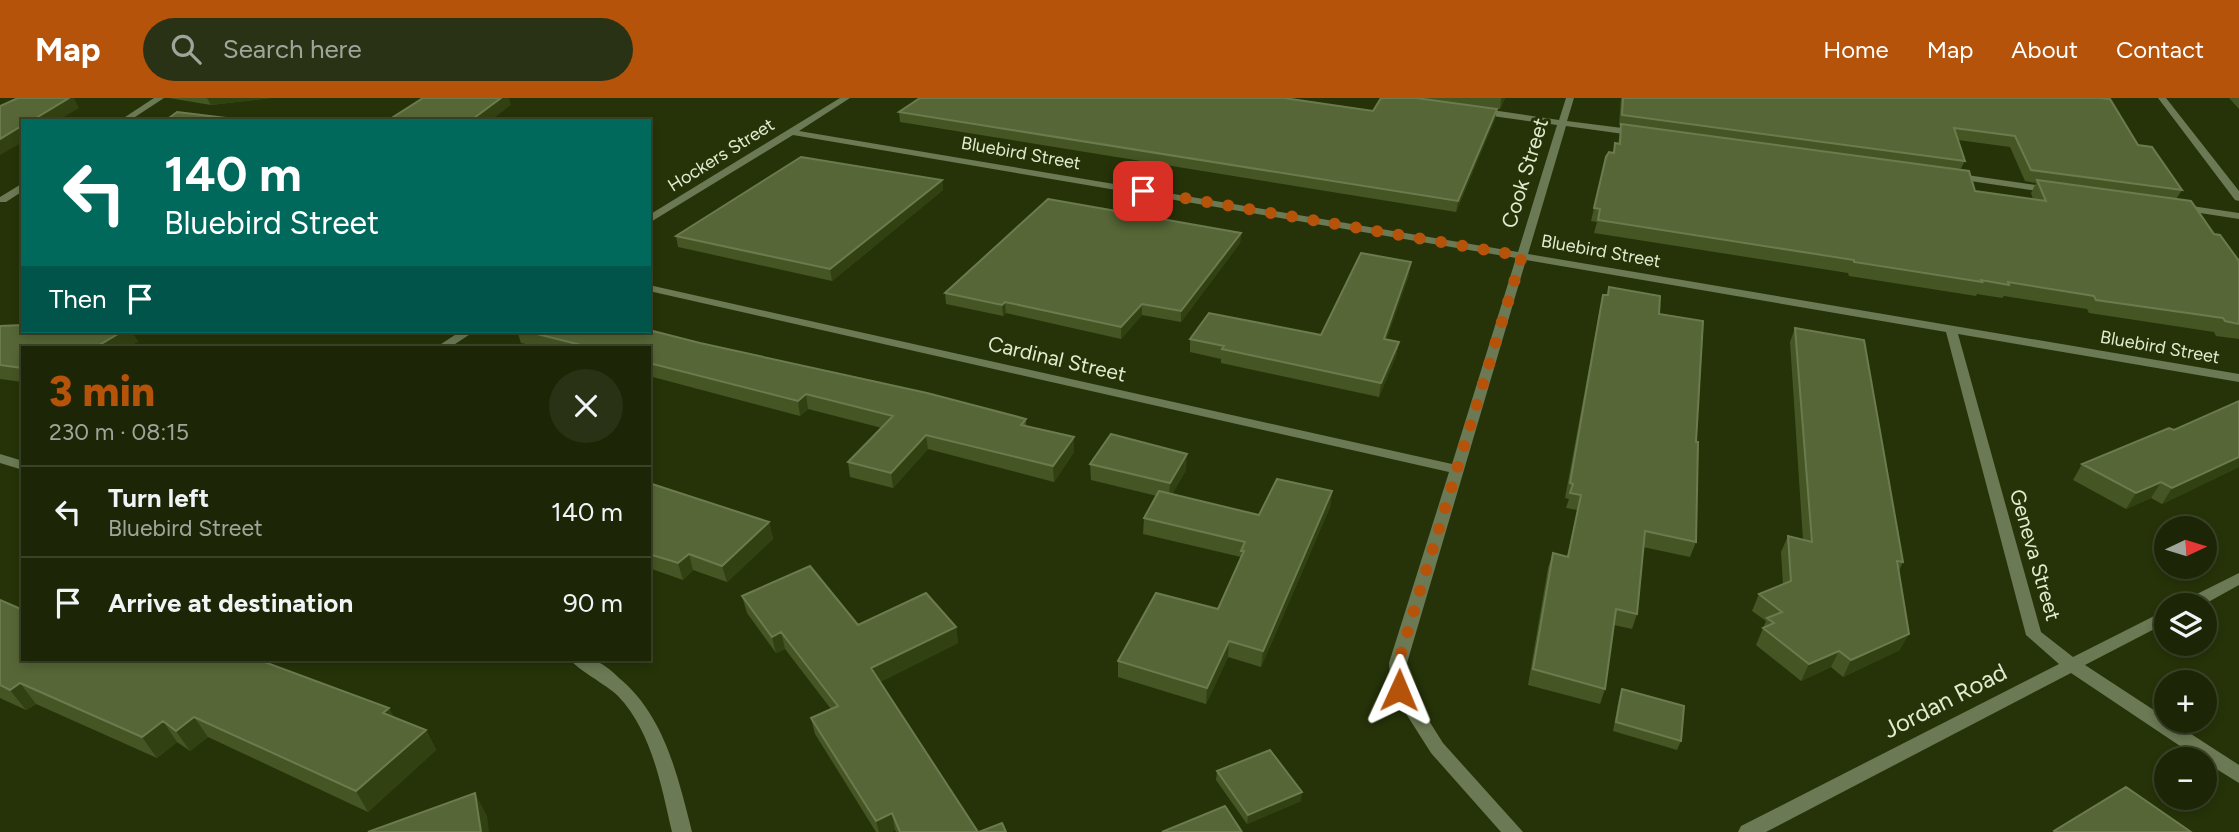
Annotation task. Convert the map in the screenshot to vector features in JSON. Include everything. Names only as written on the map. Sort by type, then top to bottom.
[{"type":"street","points":[[126,119],[160,98]]},
{"type":"street","name":"Hockers Street","points":[[651,219],[846,98]]},
{"type":"street","name":"Cook Street","points":[[1513,832],[1437,748],[1399,690],[1398,663],[1570,98]]},
{"type":"street","points":[[2162,98],[2239,198]]},
{"type":"street","points":[[1465,109],[1645,134]]},
{"type":"street","name":"Bluebird Street","points":[[792,132],[2239,378]]},
{"type":"street","points":[[1935,174],[2059,191]]},
{"type":"street","points":[[1,200],[21,187]]},
{"type":"street","points":[[1,200],[21,199]]},
{"type":"street","points":[[2170,206],[2239,216]]},
{"type":"street","name":"Cardinal Street","points":[[651,288],[1457,468]]},
{"type":"street","name":"Geneva Street","points":[[1951,329],[2034,635],[2073,666],[2239,775]]},
{"type":"street","points":[[444,346],[466,333]]},
{"type":"street","points":[[0,458],[21,465]]},
{"type":"street","points":[[2211,593],[2239,578]]},
{"type":"street","name":"Jordan Road","points":[[1748,832],[2154,622]]},
{"type":"street","points":[[581,661],[618,685],[645,715],[662,752],[682,832]]},
{"type":"building","points":[[18,98],[69,98],[34,119],[21,119],[21,126],[0,139],[0,106]]},
{"type":"building","points":[[423,98],[501,98],[473,119],[390,119]]},
{"type":"building","points":[[920,98],[1284,98],[1373,111],[1381,98],[1416,98],[1497,109],[1458,201],[899,112]]},
{"type":"building","points":[[1623,98],[2110,99],[2138,145],[2152,147],[2182,190],[2031,170],[2015,136],[1954,128],[1965,161],[1622,115]]},
{"type":"building","points":[[177,112],[235,119],[168,119]]},
{"type":"building","points":[[1621,124],[1969,171],[1975,191],[2046,201],[2037,180],[2191,201],[2214,234],[2220,235],[2239,261],[2239,324],[2225,321],[2223,318],[2096,300],[2094,296],[2008,282],[2009,285],[1981,280],[1982,282],[1598,220],[1600,209],[1594,208],[1606,157],[1609,152],[1614,153],[1615,143],[1620,144]]},
{"type":"building","points":[[801,157],[942,180],[830,269],[676,236]]},
{"type":"building","points":[[1048,199],[1241,233],[1181,311],[1142,304],[1121,327],[1005,302],[1002,305],[945,293]]},
{"type":"building","points":[[1361,253],[1411,262],[1384,339],[1399,342],[1381,383],[1222,349],[1224,346],[1190,339],[1209,313],[1321,335]]},
{"type":"building","points":[[1609,287],[1660,296],[1659,314],[1703,321],[1696,442],[1696,542],[1645,531],[1637,614],[1616,609],[1605,689],[1533,669],[1553,553],[1568,557],[1581,495],[1570,493],[1573,484],[1570,483],[1603,295],[1608,295]]},
{"type":"building","points":[[21,325],[21,333],[120,333],[98,346],[21,346],[21,368],[0,365],[0,326]]},
{"type":"building","points":[[1795,328],[1864,340],[1903,562],[1897,561],[1909,634],[1851,660],[1839,651],[1809,664],[1763,628],[1774,623],[1767,618],[1782,612],[1759,594],[1791,581],[1788,536],[1812,542]]},
{"type":"building","points":[[651,331],[927,393],[1026,419],[1021,425],[1074,437],[1053,466],[926,435],[891,473],[848,462],[893,416],[806,394],[798,401],[651,364],[651,346],[585,346],[533,333],[651,333]]},
{"type":"building","points":[[2239,401],[2239,457],[2172,488],[2161,482],[2136,493],[2082,464],[2169,428],[2174,430]]},
{"type":"building","points":[[1111,434],[1187,454],[1170,483],[1090,464]]},
{"type":"building","points":[[1277,479],[1332,491],[1263,651],[1229,641],[1207,688],[1118,661],[1156,593],[1218,609],[1244,551],[1241,551],[1245,542],[1144,518],[1159,491],[1259,515]]},
{"type":"building","points":[[651,484],[769,522],[722,566],[689,554],[678,563],[651,555]]},
{"type":"building","points":[[810,566],[858,625],[926,593],[956,627],[871,668],[978,832],[900,832],[892,813],[876,821],[811,718],[838,706],[781,632],[772,637],[742,596]]},
{"type":"building","points":[[0,600],[21,609],[21,661],[262,661],[389,708],[383,713],[426,730],[356,791],[194,717],[176,731],[163,721],[142,737],[20,683],[10,690],[0,685]]},
{"type":"building","points":[[1622,689],[1684,706],[1681,741],[1616,722]]},
{"type":"building","points":[[1270,750],[1302,792],[1248,815],[1217,771]]},
{"type":"building","points":[[2126,787],[2154,806],[2154,810],[2159,810],[2191,832],[2055,832]]},
{"type":"building","points":[[475,793],[481,832],[368,832]]},
{"type":"building","points":[[1225,806],[1242,832],[1162,832]]},
{"type":"building","points":[[1002,823],[1006,832],[979,832]]},
{"type":"route","points":[[1143,191],[1522,256],[1398,663],[1399,690]]}]
